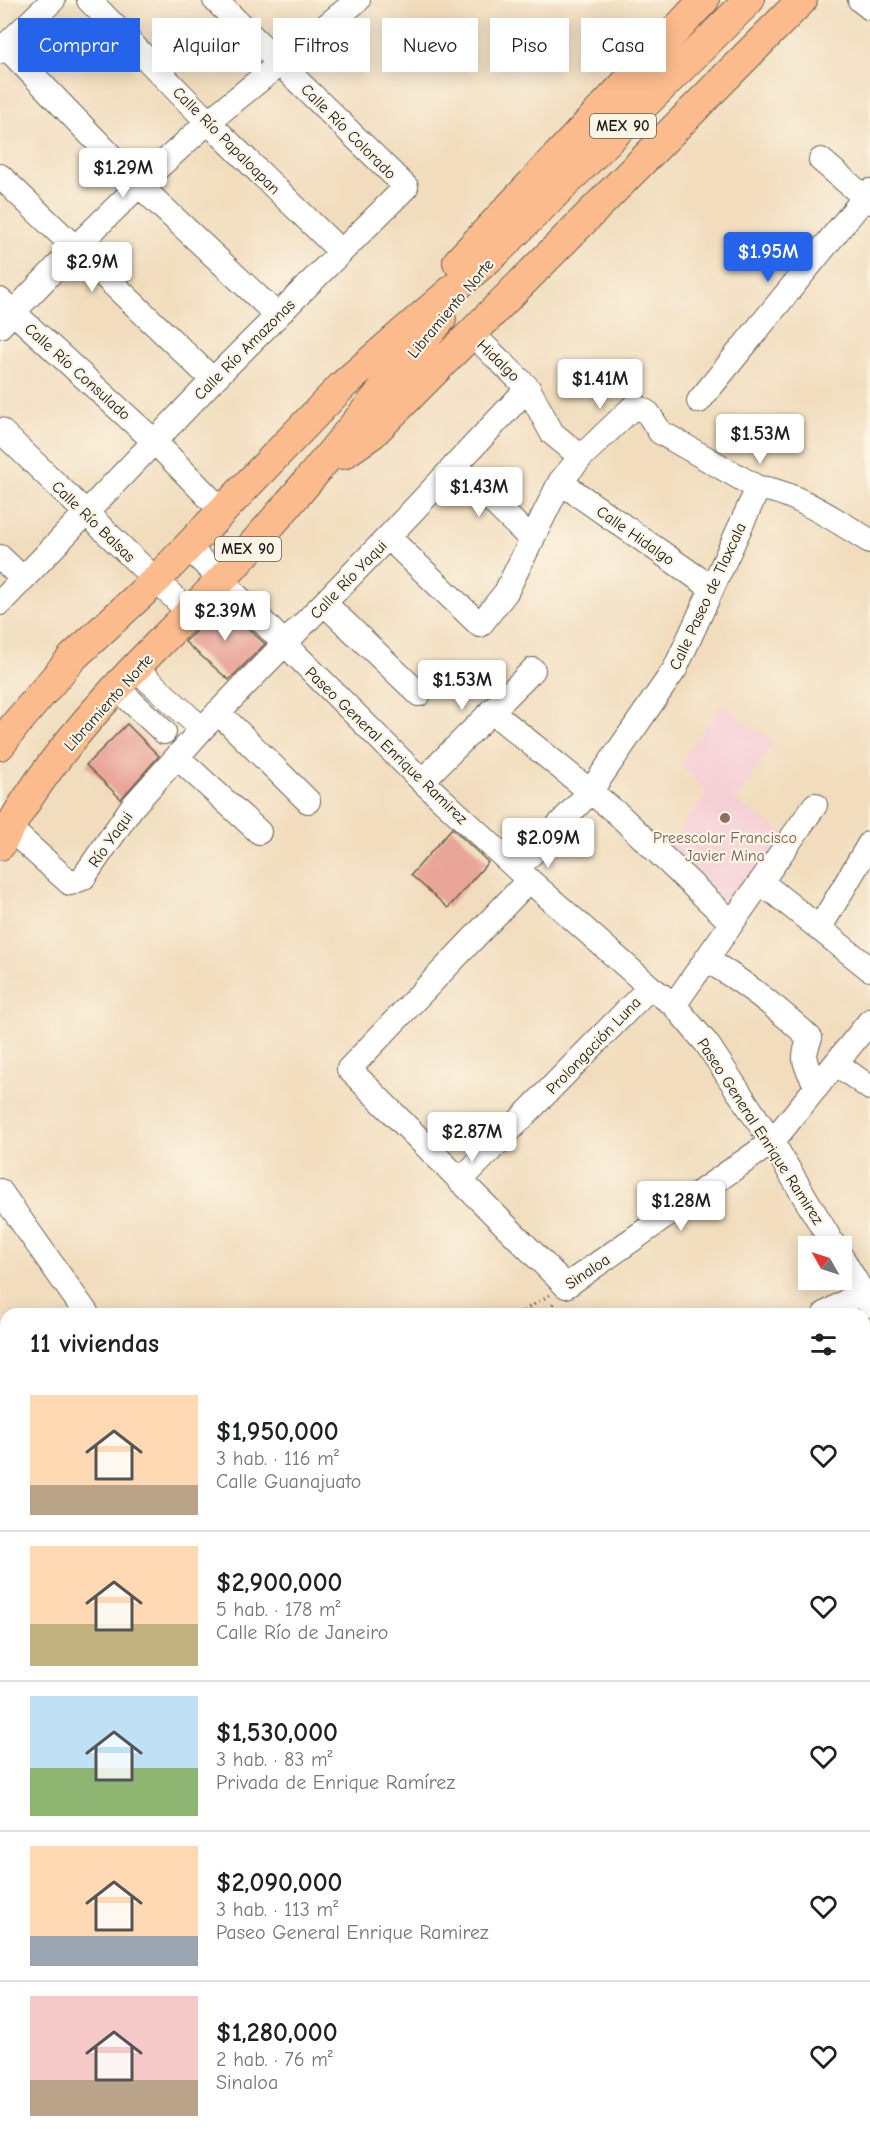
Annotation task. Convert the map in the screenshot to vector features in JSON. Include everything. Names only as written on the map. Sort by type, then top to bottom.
[{"type":"main road","points":[[343,385],[704,0]]},
{"type":"main road","name":"MEX 90","points":[[496,252],[749,0]]},
{"type":"main road","points":[[309,478],[372,434],[802,0]]},
{"type":"main road","name":"Libramiento Norte","points":[[0,745],[72,658],[156,580],[343,385],[496,252]]},
{"type":"main road","name":"Libramiento Norte","points":[[4,837],[54,762],[127,678],[221,580],[309,478],[496,252]]},
{"type":"street","points":[[53,0],[3,49],[139,185],[277,315]]},
{"type":"street","name":"Calle Río Papaloapan","points":[[89,0],[208,122],[341,252]]},
{"type":"street","name":"Calle Río Colorado","points":[[216,0],[273,56]]},
{"type":"street","points":[[860,0],[870,8]]},
{"type":"street","points":[[334,18],[354,1]]},
{"type":"street","points":[[4,313],[208,122],[273,69]]},
{"type":"street","name":"Calle Río Colorado","points":[[289,72],[406,187]]},
{"type":"street","points":[[699,401],[868,197],[820,160]]},
{"type":"street","points":[[0,176],[213,380]]},
{"type":"street","name":"Calle Río Amazonas","points":[[0,603],[213,380],[406,187]]},
{"type":"street","name":"Calle Río Consulado","points":[[4,313],[155,442],[222,511]]},
{"type":"street","name":"Hidalgo","points":[[471,333],[528,388]]},
{"type":"street","points":[[528,388],[552,433],[581,457]]},
{"type":"street","name":"Calle Río Yaqui","points":[[210,721],[528,388]]},
{"type":"street","points":[[388,537],[480,625],[507,592],[560,482],[581,457],[632,408],[639,408],[648,413],[660,432],[758,488],[770,489],[818,510],[870,541]]},
{"type":"street","name":"Calle Río Balsas","points":[[0,430],[189,612]]},
{"type":"street","points":[[455,465],[532,540]]},
{"type":"street","name":"Calle Hidalgo","points":[[560,482],[712,588]]},
{"type":"street","name":"Calle Paseo de Tlaxcala","points":[[460,1181],[349,1069],[523,875],[565,818],[590,792],[675,669],[758,488]]},
{"type":"street","name":"Paseo General Enrique Ramirez","points":[[188,547],[422,781],[523,875],[650,987],[674,1005],[707,1044],[772,1142],[828,1236]]},
{"type":"street","points":[[0,557],[23,579]]},
{"type":"street","points":[[324,603],[418,694]]},
{"type":"street","points":[[422,781],[533,670]]},
{"type":"street","points":[[127,678],[210,721],[308,801]]},
{"type":"street","points":[[127,678],[164,732]]},
{"type":"street","points":[[491,711],[618,814],[732,923]]},
{"type":"street","name":"Río Yaqui","points":[[4,837],[70,883],[83,878],[132,807],[210,721]]},
{"type":"street","points":[[177,757],[259,832]]},
{"type":"street","points":[[674,1005],[814,805]]},
{"type":"street","points":[[819,929],[870,843]]},
{"type":"street","points":[[761,882],[870,969]]},
{"type":"street","points":[[707,960],[732,975],[781,1011],[810,1038],[804,1053],[817,1087]]},
{"type":"street","name":"Prolongación Luna","points":[[460,1181],[650,987]]},
{"type":"street","name":"Sinaloa","points":[[566,1286],[772,1142],[870,1021]]},
{"type":"street","points":[[837,1064],[870,1088]]},
{"type":"street","points":[[460,1181],[566,1286]]},
{"type":"street","points":[[0,1191],[83,1308]]},
{"type":"street","points":[[841,1308],[866,1299],[852,1275]]},
{"type":"path","name":"Sinaloa","points":[[528,1308],[566,1286]]},
{"type":"shaded area","name":"Preescolar Francisco Javier Mina","points":[[721,704],[773,742],[736,801],[786,835],[726,909],[662,854],[707,793],[680,764]]},
{"type":"building","points":[[222,604],[265,644],[229,680],[185,642]]},
{"type":"building","points":[[127,724],[159,756],[121,799],[86,765]]},
{"type":"building","points":[[452,828],[488,862],[448,908],[411,875]]},
{"type":"place","name":"Preescolar Francisco Javier Mina","points":[[725,818]]}]
